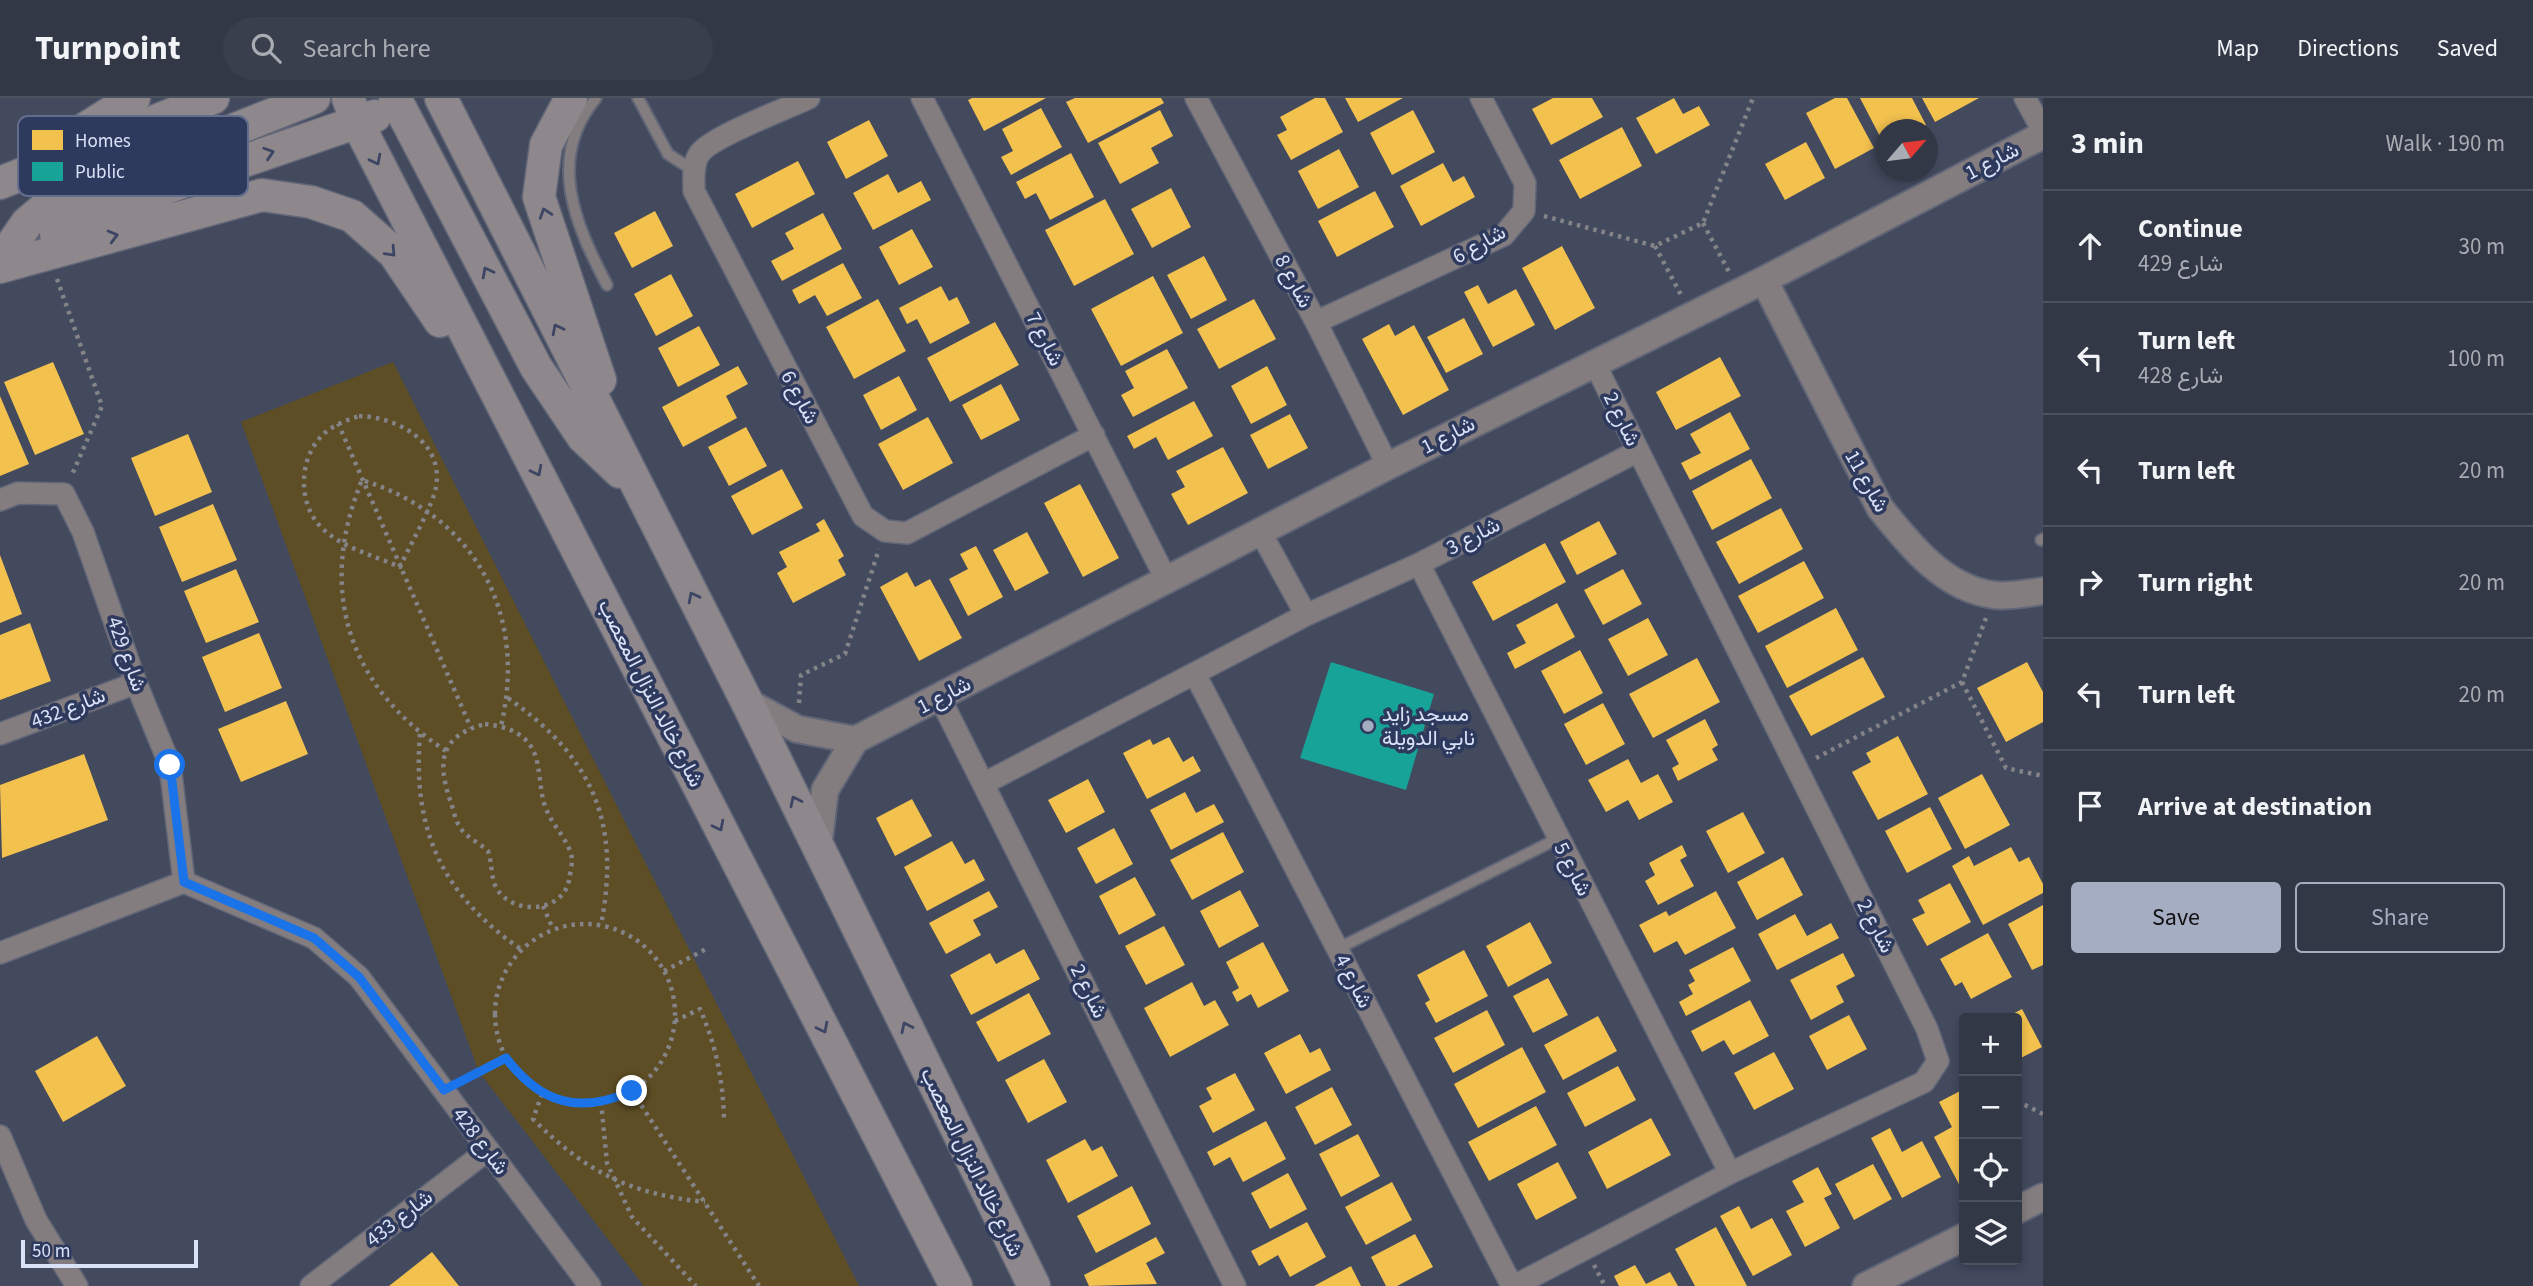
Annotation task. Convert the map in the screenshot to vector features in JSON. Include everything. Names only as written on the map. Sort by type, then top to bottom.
[{"type":"main road","points":[[106,116],[134,98]]},
{"type":"main road","points":[[168,116],[213,98]]},
{"type":"main road","points":[[248,124],[314,98]]},
{"type":"main road","name":"شارع خالد النزال المعصب","points":[[441,98],[747,702],[1034,1286]]},
{"type":"main road","points":[[571,98],[546,145],[539,197],[636,487]]},
{"type":"main road","points":[[248,154],[353,111],[398,100],[536,367],[583,437],[636,487]]},
{"type":"main road","name":"شارع خالد النزال المعصب","points":[[353,111],[956,1286]]},
{"type":"main road","points":[[0,183],[18,172]]},
{"type":"main road","points":[[0,183],[18,176]]},
{"type":"main road","points":[[1,260],[48,254],[262,195],[311,202],[352,216],[394,253],[516,430]]},
{"type":"main road","points":[[1,260],[27,223],[52,202],[67,196]]},
{"type":"main road","points":[[1,260],[148,196]]},
{"type":"street","points":[[694,171],[699,154],[714,142],[809,98]]},
{"type":"street","name":"شارع 7","points":[[922,98],[1167,581]]},
{"type":"street","name":"شارع 8","points":[[1196,98],[1316,322],[1388,466]]},
{"type":"street","name":"شارع 6","points":[[1316,322],[1504,235],[1524,211],[1525,183],[1481,98]]},
{"type":"street","points":[[2025,98],[2043,133]]},
{"type":"street","name":"شارع 1","points":[[855,740],[1388,466],[1764,280],[2043,133]]},
{"type":"street","name":"شارع 6","points":[[694,171],[694,191],[704,214],[863,516],[885,531]]},
{"type":"street","name":"شارع 11","points":[[1764,280],[1880,508],[1905,540],[1932,565],[1965,588],[1995,595],[2043,591]]},
{"type":"street","name":"شارع 2","points":[[1513,1286],[1730,1173],[1924,1082],[1938,1061],[1927,1029],[1594,362]]},
{"type":"street","points":[[885,531],[907,533],[1094,435]]},
{"type":"street","name":"شارع 3","points":[[985,783],[1196,676],[1306,615],[1419,564],[1638,451]]},
{"type":"street","points":[[0,500],[18,493],[64,494]]},
{"type":"street","name":"شارع 429","points":[[64,494],[83,532],[136,682],[170,765],[184,882]]},
{"type":"street","points":[[1261,533],[1306,615]]},
{"type":"street","name":"شارع 5","points":[[1419,564],[1557,839],[1730,1173]]},
{"type":"street","name":"شارع 4","points":[[1196,676],[1513,1286]]},
{"type":"street","name":"شارع 432","points":[[0,734],[136,682]]},
{"type":"street","name":"شارع 2","points":[[940,698],[985,783],[1235,1286]]},
{"type":"street","points":[[747,702],[797,729],[855,740],[825,790],[818,848]]},
{"type":"street","points":[[0,953],[184,882]]},
{"type":"street","name":"شارع 428","points":[[184,882],[314,938],[359,977],[590,1286]]},
{"type":"street","points":[[0,1136],[36,1220],[76,1286]]},
{"type":"street","name":"شارع 433","points":[[311,1286],[488,1150]]},
{"type":"street","points":[[2022,1208],[2043,1197]]},
{"type":"street","points":[[1866,1286],[1959,1240]]},
{"type":"lane","points":[[596,98],[575,130],[568,173],[585,239],[607,285]]},
{"type":"lane","points":[[638,98],[668,153],[694,171]]},
{"type":"lane","points":[[1337,949],[1557,839]]},
{"type":"path","points":[[1524,211],[1655,246],[1703,223],[1753,98]]},
{"type":"path","points":[[1703,223],[1740,291]]},
{"type":"path","points":[[1655,246],[1692,314]]},
{"type":"path","points":[[48,254],[102,406],[64,494]]},
{"type":"path","points":[[359,416],[383,416],[405,425],[423,442],[434,463],[436,487],[400,566],[342,542],[322,528],[308,508],[303,485],[306,460],[318,439],[338,423],[359,416]]},
{"type":"path","points":[[338,423],[471,728]]},
{"type":"path","points":[[362,480],[385,487],[426,509],[461,541],[476,560],[494,592],[506,638],[509,662],[508,698],[501,726]]},
{"type":"path","points":[[362,480],[350,510],[342,542],[340,578],[344,614],[355,649],[371,681],[393,709],[420,734],[446,751]]},
{"type":"path","points":[[797,729],[801,675],[845,654],[885,531]]},
{"type":"path","points":[[1796,768],[1962,682],[1995,595]]},
{"type":"path","points":[[1962,682],[2006,768],[2043,776]]},
{"type":"path","points":[[508,698],[537,719],[565,745],[586,777],[601,812],[608,850],[608,888],[601,925]]},
{"type":"path","points":[[501,726],[519,734],[532,748],[546,810],[572,858],[569,884],[558,898],[543,906],[527,908],[512,903],[500,894],[493,882],[488,851],[459,826],[441,772],[446,751],[456,737],[471,728],[501,726]]},
{"type":"path","points":[[420,734],[419,794],[430,841],[445,874],[467,904],[492,929],[522,950]]},
{"type":"path","points":[[543,906],[553,929]]},
{"type":"path","points":[[577,924],[601,925],[626,934],[648,950],[664,971],[673,995],[675,1021],[671,1042],[662,1061],[649,1078],[632,1091],[601,1102],[564,1102],[542,1094],[522,1078],[506,1058],[498,1036],[495,1013],[498,989],[507,968],[522,950],[553,929],[577,924]]},
{"type":"path","points":[[664,971],[708,948]]},
{"type":"path","points":[[675,1021],[700,1009],[715,1044],[723,1081],[724,1119]]},
{"type":"path","points":[[444,1090],[506,1058]]},
{"type":"path","points":[[632,1091],[759,1286]]},
{"type":"path","points":[[542,1094],[533,1119],[561,1147],[592,1170],[665,1198],[705,1202]]},
{"type":"path","points":[[601,1102],[607,1163],[632,1217],[696,1286]]},
{"type":"path","points":[[2022,1104],[2043,1114]]},
{"type":"shaded area","points":[[393,362],[859,1286],[644,1286],[479,1072],[241,422]]},
{"type":"building: Homes","points":[[1046,98],[984,131],[968,100]]},
{"type":"building: Homes","points":[[1075,98],[1161,98],[1164,103],[1088,143],[1066,102]]},
{"type":"building: Homes","points":[[1315,98],[1325,98],[1343,132],[1291,160],[1277,135],[1287,130],[1280,117]]},
{"type":"building: Homes","points":[[1345,98],[1403,98],[1358,122]]},
{"type":"building: Homes","points":[[1553,98],[1592,98],[1603,117],[1551,145],[1532,109]]},
{"type":"building: Homes","points":[[1674,98],[1683,114],[1699,106],[1710,125],[1656,154],[1636,118]]},
{"type":"building: Homes","points":[[1835,98],[1847,98],[1874,148],[1835,169],[1806,113]]},
{"type":"building: Homes","points":[[1860,98],[1912,98],[1923,119],[1875,119],[1875,127]]},
{"type":"building: Homes","points":[[1922,98],[1979,98],[1938,120],[1933,119]]},
{"type":"building: Homes","points":[[1041,108],[1062,147],[1011,175],[1001,157],[1013,151],[1002,129]]},
{"type":"building: Homes","points":[[1160,110],[1173,136],[1151,148],[1159,163],[1120,184],[1098,143]]},
{"type":"building: Homes","points":[[1413,110],[1435,152],[1392,175],[1370,133]]},
{"type":"building: Homes","points":[[869,120],[888,156],[846,179],[827,142]]},
{"type":"building: Homes","points":[[1622,127],[1642,166],[1580,199],[1559,160]]},
{"type":"building: Homes","points":[[1806,142],[1825,178],[1785,200],[1765,164]]},
{"type":"building: Homes","points":[[1339,149],[1359,187],[1318,209],[1298,171]]},
{"type":"building: Homes","points":[[1071,153],[1094,197],[1050,220],[1036,193],[1025,199],[1016,182]]},
{"type":"building: Homes","points":[[798,161],[815,194],[752,228],[735,194]]},
{"type":"building: Homes","points":[[1443,163],[1453,182],[1464,176],[1475,197],[1421,226],[1400,186]]},
{"type":"building: Homes","points":[[888,174],[898,193],[921,181],[931,200],[873,230],[853,193]]},
{"type":"building: Homes","points":[[1171,188],[1191,227],[1152,248],[1131,209]]},
{"type":"building: Homes","points":[[1375,191],[1394,227],[1337,257],[1318,221]]},
{"type":"building: Homes","points":[[1105,199],[1134,254],[1074,286],[1045,230]]},
{"type":"building: Homes","points":[[655,211],[673,246],[632,268],[614,233]]},
{"type":"building: Homes","points":[[823,213],[842,249],[782,281],[771,261],[794,249],[785,233]]},
{"type":"building: Homes","points":[[912,229],[933,267],[899,285],[879,247]]},
{"type":"building: Homes","points":[[1562,246],[1595,308],[1555,330],[1522,268]]},
{"type":"building: Homes","points":[[1204,256],[1227,300],[1191,319],[1167,275]]},
{"type":"building: Homes","points":[[843,263],[862,298],[827,316],[815,295],[799,304],[792,290]]},
{"type":"building: Homes","points":[[671,274],[693,316],[656,336],[634,294]]},
{"type":"building: Homes","points":[[1153,276],[1183,333],[1121,366],[1091,309]]},
{"type":"building: Homes","points":[[1478,285],[1488,304],[1516,289],[1535,325],[1493,347],[1464,292]]},
{"type":"building: Homes","points":[[941,286],[949,301],[957,297],[970,323],[930,344],[917,319],[907,324],[899,308]]},
{"type":"building: Homes","points":[[878,299],[906,351],[854,379],[826,327]]},
{"type":"building: Homes","points":[[1254,299],[1276,339],[1219,369],[1197,329]]},
{"type":"building: Homes","points":[[1464,318],[1483,354],[1446,373],[1427,337]]},
{"type":"building: Homes","points":[[995,322],[1019,365],[950,402],[927,358]]},
{"type":"building: Homes","points":[[1389,324],[1395,336],[1414,325],[1449,390],[1403,415],[1362,339]]},
{"type":"building: Homes","points":[[699,326],[720,365],[678,387],[658,348]]},
{"type":"building: Homes","points":[[1167,349],[1188,388],[1133,417],[1121,395],[1134,388],[1125,371]]},
{"type":"building: Homes","points":[[1720,357],[1741,396],[1676,430],[1656,392]]},
{"type":"building: Homes","points":[[53,362],[84,434],[35,455],[4,382]]},
{"type":"building: Homes","points":[[738,366],[748,384],[726,396],[737,418],[683,447],[662,407]]},
{"type":"building: Homes","points":[[1267,366],[1287,405],[1251,424],[1231,386]]},
{"type":"building: Homes","points":[[899,376],[917,410],[881,430],[863,395]]},
{"type":"building: Homes","points":[[1001,384],[1020,420],[981,440],[962,405]]},
{"type":"building: Homes","points":[[0,396],[29,464],[0,476]]},
{"type":"building: Homes","points":[[1194,401],[1213,436],[1168,460],[1156,437],[1134,449],[1127,436]]},
{"type":"building: Homes","points":[[1730,412],[1750,449],[1690,480],[1681,463],[1701,453],[1690,434]]},
{"type":"building: Homes","points":[[1290,414],[1308,448],[1268,469],[1250,435]]},
{"type":"building: Homes","points":[[928,417],[953,463],[903,490],[878,444]]},
{"type":"building: Homes","points":[[746,427],[767,466],[729,486],[708,447]]},
{"type":"building: Homes","points":[[188,434],[212,492],[155,516],[131,458]]},
{"type":"building: Homes","points":[[1223,447],[1248,493],[1188,525],[1171,494],[1185,487],[1176,471]]},
{"type":"building: Homes","points":[[1751,459],[1772,498],[1712,530],[1692,491]]},
{"type":"building: Homes","points":[[782,469],[803,508],[752,535],[731,496]]},
{"type":"building: Homes","points":[[1080,484],[1119,558],[1083,577],[1044,503]]},
{"type":"building: Homes","points":[[213,504],[237,560],[182,582],[159,527]]},
{"type":"building: Homes","points":[[1781,508],[1803,549],[1739,584],[1716,542]]},
{"type":"building: Homes","points":[[824,519],[844,556],[838,560],[846,575],[793,603],[777,573],[787,567],[779,552],[820,531],[816,524]]},
{"type":"building: Homes","points":[[1599,521],[1617,554],[1577,575],[1560,542]]},
{"type":"building: Homes","points":[[1027,532],[1049,573],[1015,591],[993,550]]},
{"type":"building: Homes","points":[[1545,543],[1566,582],[1493,621],[1472,582]]},
{"type":"building: Homes","points":[[976,546],[1003,597],[968,616],[949,579],[968,569],[960,554]]},
{"type":"building: Homes","points":[[0,555],[22,614],[0,623]]},
{"type":"building: Homes","points":[[1804,561],[1824,598],[1758,633],[1738,596]]},
{"type":"building: Homes","points":[[236,569],[259,622],[206,643],[184,591]]},
{"type":"building: Homes","points":[[1623,569],[1642,604],[1603,625],[1584,590]]},
{"type":"building: Homes","points":[[907,572],[915,587],[930,579],[962,638],[919,661],[880,587]]},
{"type":"building: Homes","points":[[1557,603],[1575,637],[1515,669],[1507,653],[1526,643],[1516,625]]},
{"type":"building: Homes","points":[[1836,608],[1858,650],[1787,688],[1765,646]]},
{"type":"building: Homes","points":[[1648,618],[1668,655],[1628,676],[1608,639]]},
{"type":"building: Homes","points":[[30,623],[51,681],[0,700],[0,635]]},
{"type":"building: Homes","points":[[259,633],[282,688],[225,712],[202,657]]},
{"type":"building: Homes","points":[[1580,650],[1603,693],[1564,714],[1541,671]]},
{"type":"building: Homes","points":[[1863,657],[1885,697],[1811,736],[1789,696]]},
{"type":"building: Homes","points":[[1697,658],[1720,702],[1653,738],[1629,694]]},
{"type":"building: Homes","points":[[2027,662],[2043,692],[2043,722],[2006,742],[1977,688]]},
{"type":"building: Homes","points":[[286,701],[308,754],[241,782],[218,729]]},
{"type":"building: Homes","points":[[1603,703],[1625,744],[1586,765],[1564,724]]},
{"type":"building: Homes","points":[[1705,719],[1718,745],[1712,749],[1718,760],[1678,781],[1672,768],[1679,764],[1666,740]]},
{"type":"building: Homes","points":[[1898,736],[1928,794],[1878,820],[1852,772],[1871,762],[1866,753]]},
{"type":"building: Homes","points":[[1169,737],[1183,762],[1193,756],[1201,771],[1147,799],[1123,753],[1150,739],[1153,745]]},
{"type":"building: Homes","points":[[84,754],[108,820],[2,858],[0,785]]},
{"type":"building: Homes","points":[[1628,759],[1641,783],[1658,774],[1673,802],[1639,820],[1628,800],[1606,812],[1588,780]]},
{"type":"building: Homes","points":[[1982,774],[2010,825],[1965,849],[1938,798]]},
{"type":"building: Homes","points":[[1088,779],[1105,812],[1066,833],[1048,800]]},
{"type":"building: Homes","points":[[1185,792],[1196,813],[1214,804],[1224,822],[1171,850],[1150,810]]},
{"type":"building: Homes","points":[[912,799],[932,836],[895,856],[876,818]]},
{"type":"building: Homes","points":[[1930,807],[1952,849],[1907,873],[1885,831]]},
{"type":"building: Homes","points":[[1743,812],[1765,853],[1728,873],[1706,831]]},
{"type":"building: Homes","points":[[1114,828],[1133,864],[1096,884],[1077,848]]},
{"type":"building: Homes","points":[[1223,832],[1244,872],[1192,900],[1170,860]]},
{"type":"building: Homes","points":[[952,841],[965,864],[974,859],[985,880],[927,911],[904,867]]},
{"type":"building: Homes","points":[[1682,845],[1687,856],[1680,860],[1694,886],[1658,905],[1645,881],[1655,875],[1649,863]]},
{"type":"building: Homes","points":[[2011,847],[2019,862],[2029,857],[2043,884],[2043,893],[1983,925],[1952,866],[1969,856],[1974,866]]},
{"type":"building: Homes","points":[[1783,857],[1803,895],[1757,920],[1737,882]]},
{"type":"building: Homes","points":[[1135,877],[1156,915],[1119,935],[1099,896]]},
{"type":"building: Homes","points":[[1950,883],[1971,922],[1927,946],[1912,919],[1925,913],[1918,900]]},
{"type":"building: Homes","points":[[1240,890],[1259,926],[1219,948],[1200,911]]},
{"type":"building: Homes","points":[[989,891],[998,907],[973,920],[981,935],[946,954],[929,923]]},
{"type":"building: Homes","points":[[1716,891],[1736,928],[1685,955],[1677,941],[1654,953],[1639,925],[1666,911],[1669,916]]},
{"type":"building: Homes","points":[[2043,905],[2043,965],[2032,970],[2008,924]]},
{"type":"building: Homes","points":[[1795,914],[1807,936],[1831,923],[1839,938],[1777,970],[1758,934]]},
{"type":"building: Homes","points":[[1530,922],[1552,963],[1508,987],[1486,946]]},
{"type":"building: Homes","points":[[1164,926],[1185,965],[1146,985],[1125,946]]},
{"type":"building: Homes","points":[[1988,933],[2012,977],[1971,999],[1962,982],[1955,986],[1940,959]]},
{"type":"building: Homes","points":[[1263,942],[1289,991],[1258,1008],[1251,994],[1237,1002],[1232,992],[1239,988],[1226,962]]},
{"type":"building: Homes","points":[[1733,947],[1751,981],[1686,1016],[1679,1002],[1693,994],[1688,985],[1695,981],[1689,970]]},
{"type":"building: Homes","points":[[1024,949],[1040,979],[971,1015],[950,975],[990,953],[996,964]]},
{"type":"building: Homes","points":[[1464,950],[1488,996],[1436,1023],[1425,1003],[1430,1000],[1417,975]]},
{"type":"building: Homes","points":[[1843,953],[1855,976],[1836,986],[1844,1002],[1811,1020],[1790,980]]},
{"type":"building: Homes","points":[[1548,978],[1568,1015],[1533,1033],[1513,996]]},
{"type":"building: Homes","points":[[1192,982],[1204,1006],[1215,1000],[1229,1025],[1170,1057],[1144,1008]]},
{"type":"building: Homes","points":[[1029,993],[1051,1034],[998,1062],[976,1022]]},
{"type":"building: Homes","points":[[1750,1000],[1769,1036],[1733,1055],[1724,1040],[1702,1052],[1691,1031]]},
{"type":"building: Homes","points":[[2022,1009],[2042,1047],[2022,1057],[2022,1013],[2014,1013]]},
{"type":"building: Homes","points":[[1487,1010],[1505,1045],[1453,1073],[1434,1038]]},
{"type":"building: Homes","points":[[1849,1015],[1867,1049],[1827,1070],[1809,1036]]},
{"type":"building: Homes","points":[[1598,1016],[1617,1051],[1563,1080],[1544,1045]]},
{"type":"building: Homes","points":[[1300,1034],[1310,1053],[1320,1048],[1331,1070],[1286,1094],[1264,1053]]},
{"type":"building: Homes","points":[[97,1036],[126,1086],[63,1122],[35,1071]]},
{"type":"building: Homes","points":[[1522,1047],[1546,1092],[1478,1128],[1454,1084]]},
{"type":"building: Homes","points":[[1774,1052],[1794,1089],[1754,1110],[1734,1073]]},
{"type":"building: Homes","points":[[1044,1059],[1067,1102],[1028,1123],[1005,1080]]},
{"type":"building: Homes","points":[[1618,1066],[1636,1100],[1585,1127],[1567,1093]]},
{"type":"building: Homes","points":[[1235,1073],[1255,1110],[1213,1133],[1199,1106],[1212,1099],[1206,1088]]},
{"type":"building: Homes","points":[[1332,1087],[1352,1125],[1315,1145],[1295,1107]]},
{"type":"building: Homes","points":[[1959,1092],[1959,1184],[1934,1137],[1952,1127],[1939,1102]]},
{"type":"building: Homes","points":[[1536,1106],[1557,1145],[1489,1181],[1468,1142]]},
{"type":"building: Homes","points":[[1651,1118],[1671,1155],[1607,1189],[1588,1152]]},
{"type":"building: Homes","points":[[1266,1121],[1286,1159],[1243,1182],[1230,1157],[1214,1166],[1207,1152]]},
{"type":"building: Homes","points":[[1890,1128],[1902,1152],[1922,1141],[1941,1177],[1902,1198],[1871,1138]]},
{"type":"building: Homes","points":[[1358,1134],[1380,1176],[1341,1197],[1319,1154]]},
{"type":"building: Homes","points":[[1085,1139],[1092,1151],[1102,1146],[1118,1176],[1068,1203],[1046,1160]]},
{"type":"building: Homes","points":[[1558,1162],[1577,1198],[1536,1220],[1517,1184]]},
{"type":"building: Homes","points":[[1873,1164],[1892,1199],[1854,1220],[1835,1184]]},
{"type":"building: Homes","points":[[1818,1167],[1832,1194],[1824,1198],[1840,1228],[1805,1247],[1786,1211],[1804,1202],[1792,1181]]},
{"type":"building: Homes","points":[[1288,1173],[1307,1209],[1270,1229],[1251,1193]]},
{"type":"building: Homes","points":[[1392,1182],[1412,1220],[1366,1245],[1345,1207]]},
{"type":"building: Homes","points":[[1132,1186],[1151,1224],[1096,1253],[1077,1216]]},
{"type":"building: Homes","points":[[1739,1206],[1751,1229],[1772,1218],[1792,1255],[1753,1276],[1720,1216]]},
{"type":"building: Homes","points":[[1307,1222],[1326,1257],[1290,1277],[1278,1255],[1259,1266],[1251,1251]]},
{"type":"building: Homes","points":[[1716,1227],[1747,1286],[1695,1286],[1675,1249]]},
{"type":"building: Homes","points":[[1415,1234],[1433,1267],[1397,1286],[1386,1286],[1371,1257]]},
{"type":"building: Homes","points":[[1156,1237],[1165,1253],[1146,1263],[1157,1284],[1089,1286],[1084,1275]]},
{"type":"building: Homes","points":[[432,1252],[459,1286],[389,1286]]},
{"type":"building: Homes","points":[[1635,1265],[1646,1284],[1670,1272],[1678,1286],[1619,1286],[1614,1276]]},
{"type":"building: Homes","points":[[1351,1266],[1361,1286],[1314,1286]]},
{"type":"building: Public","name":"مسجد زايد نابي الدويلة","points":[[1331,662],[1434,694],[1406,790],[1300,758]]},
{"type":"place","name":"مسجد زايد نابي الدويلة","points":[[1368,726]]},
{"type":"route","points":[[170,765],[184,882],[314,938],[359,977],[444,1090],[506,1058],[522,1078],[542,1094],[564,1102],[587,1104],[611,1101],[632,1091]]}]
